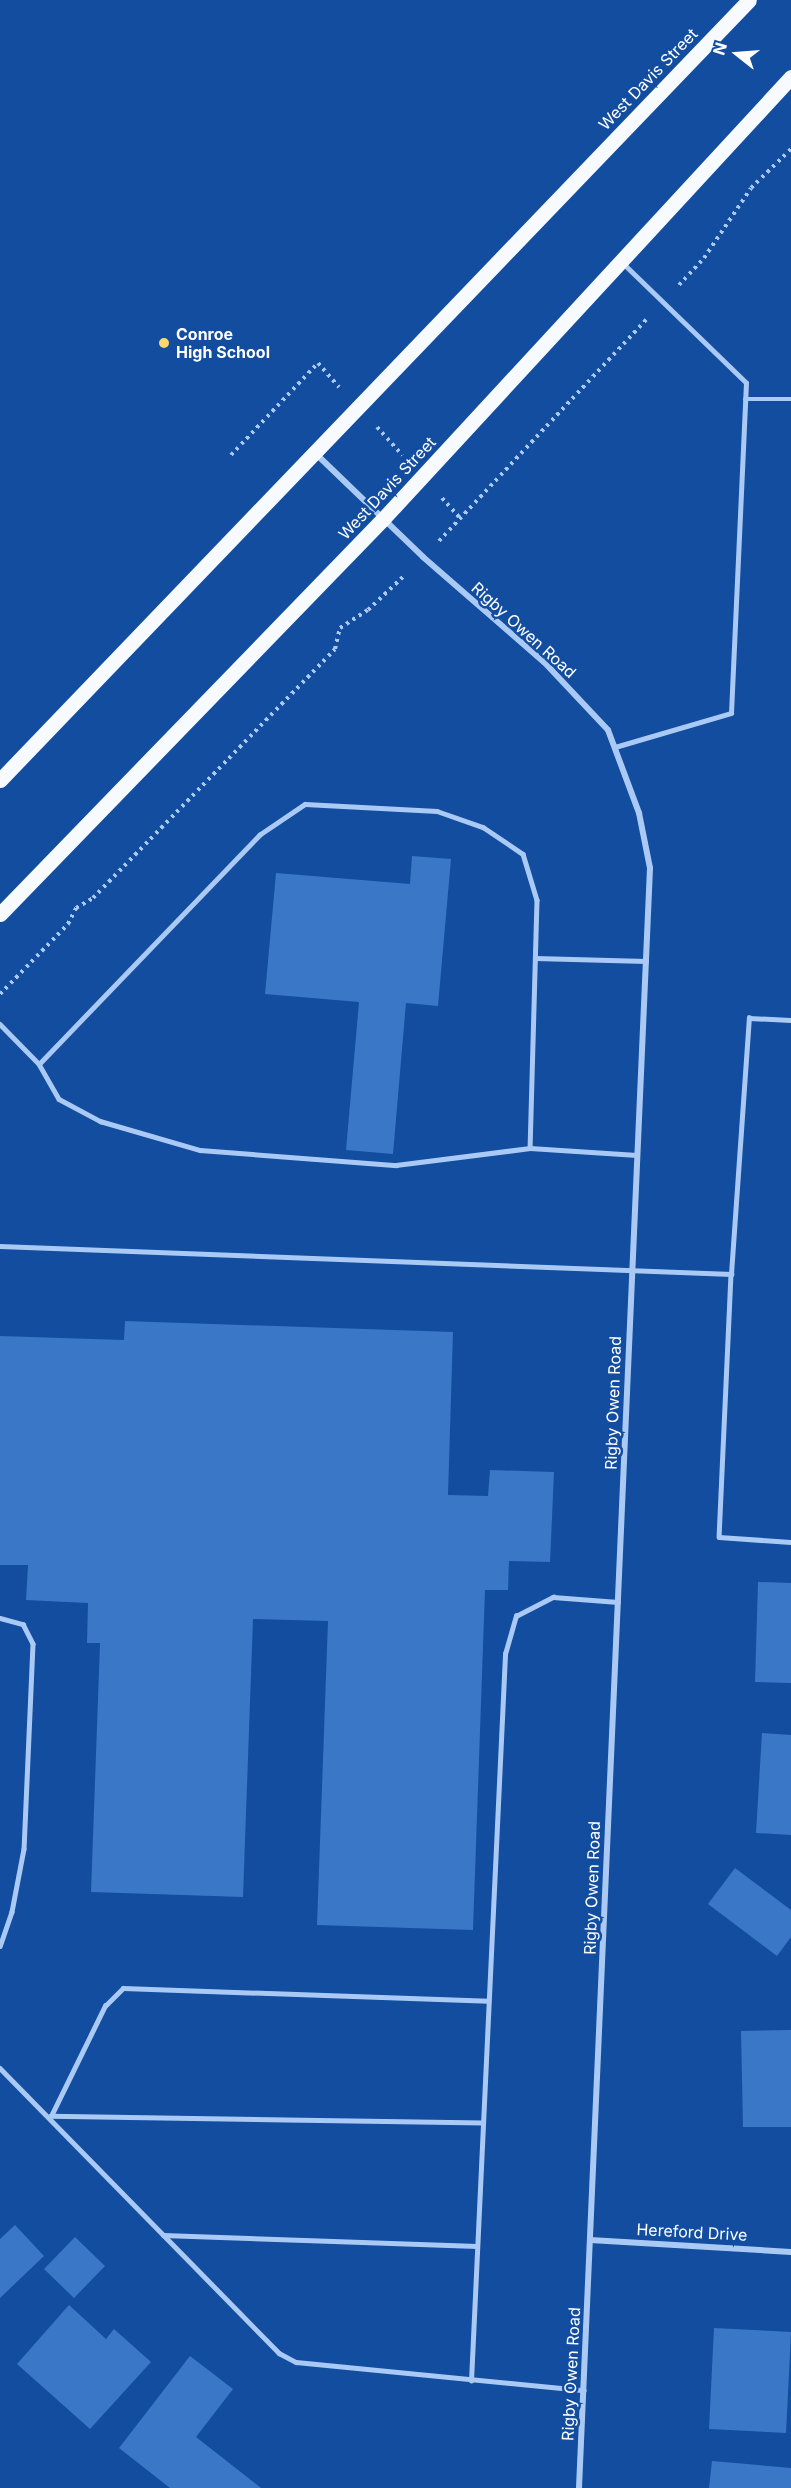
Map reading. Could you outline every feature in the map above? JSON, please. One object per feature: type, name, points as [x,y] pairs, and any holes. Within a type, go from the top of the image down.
[{"type":"main road","name":"West Davis Street","points":[[0,780],[749,0]]},
{"type":"main road","name":"West Davis Street","points":[[0,915],[382,520],[791,77]]},
{"type":"street","name":"Rigby Owen Road","points":[[314,452],[423,558],[544,662],[608,730],[639,813],[650,868],[579,2488]]},
{"type":"street","name":"Hereford Drive","points":[[591,2240],[791,2252]]},
{"type":"lane","points":[[615,747],[731,713],[746,383],[664,301],[620,261]]},
{"type":"lane","points":[[745,399],[791,399]]},
{"type":"lane","points":[[39,1064],[259,835],[305,804],[437,811],[483,827],[523,854],[537,900],[530,1148]]},
{"type":"lane","points":[[535,958],[646,961]]},
{"type":"lane","points":[[791,1020],[749,1018],[731,1274],[719,1537],[791,1542]]},
{"type":"lane","points":[[0,1024],[39,1064],[59,1099],[100,1121],[200,1150],[396,1166],[530,1148],[637,1155]]},
{"type":"lane","points":[[0,1246],[731,1274]]},
{"type":"lane","points":[[471,2381],[505,1654],[516,1616],[553,1597],[618,1602]]},
{"type":"lane","points":[[0,1617],[22,1624],[33,1644],[24,1849],[12,1912],[0,1946]]},
{"type":"lane","points":[[51,2116],[105,2006],[123,1988],[488,2001]]},
{"type":"lane","points":[[0,2068],[51,2116],[279,2353],[296,2362],[471,2381],[584,2390]]},
{"type":"lane","points":[[51,2116],[483,2124]]},
{"type":"lane","points":[[163,2235],[477,2246]]},
{"type":"path","points":[[0,994],[69,924],[76,908],[93,898],[335,649],[340,628],[368,610],[423,558],[664,301],[704,258],[751,189],[791,149]]},
{"type":"building","points":[[412,856],[451,859],[438,1006],[406,1003],[393,1154],[346,1150],[359,1002],[265,994],[276,873],[410,884]]},
{"type":"building","points":[[125,1321],[453,1332],[448,1495],[488,1496],[490,1470],[554,1472],[550,1562],[509,1561],[508,1590],[485,1590],[473,1930],[317,1925],[328,1621],[253,1619],[243,1897],[91,1892],[100,1643],[87,1643],[88,1603],[26,1600],[28,1565],[0,1565],[0,1336],[124,1340]]},
{"type":"building","points":[[758,1582],[791,1583],[791,1683],[755,1682]]},
{"type":"building","points":[[762,1733],[791,1735],[791,1835],[756,1833]]},
{"type":"building","points":[[735,1868],[791,1910],[791,1937],[777,1956],[708,1904]]},
{"type":"building","points":[[791,2030],[791,2127],[743,2127],[741,2031]]},
{"type":"building","points":[[15,2225],[44,2256],[0,2298],[0,2239]]},
{"type":"building","points":[[75,2237],[105,2266],[74,2298],[44,2269]]},
{"type":"building","points":[[69,2305],[106,2339],[114,2329],[151,2362],[90,2429],[17,2364]]},
{"type":"building","points":[[714,2328],[791,2332],[786,2433],[709,2429]]},
{"type":"building","points":[[190,2356],[233,2389],[196,2437],[261,2488],[170,2488],[119,2448]]},
{"type":"building","points":[[712,2461],[791,2468],[791,2488],[709,2488]]},
{"type":"place","name":"Conroe High School","points":[[164,343]]}]
